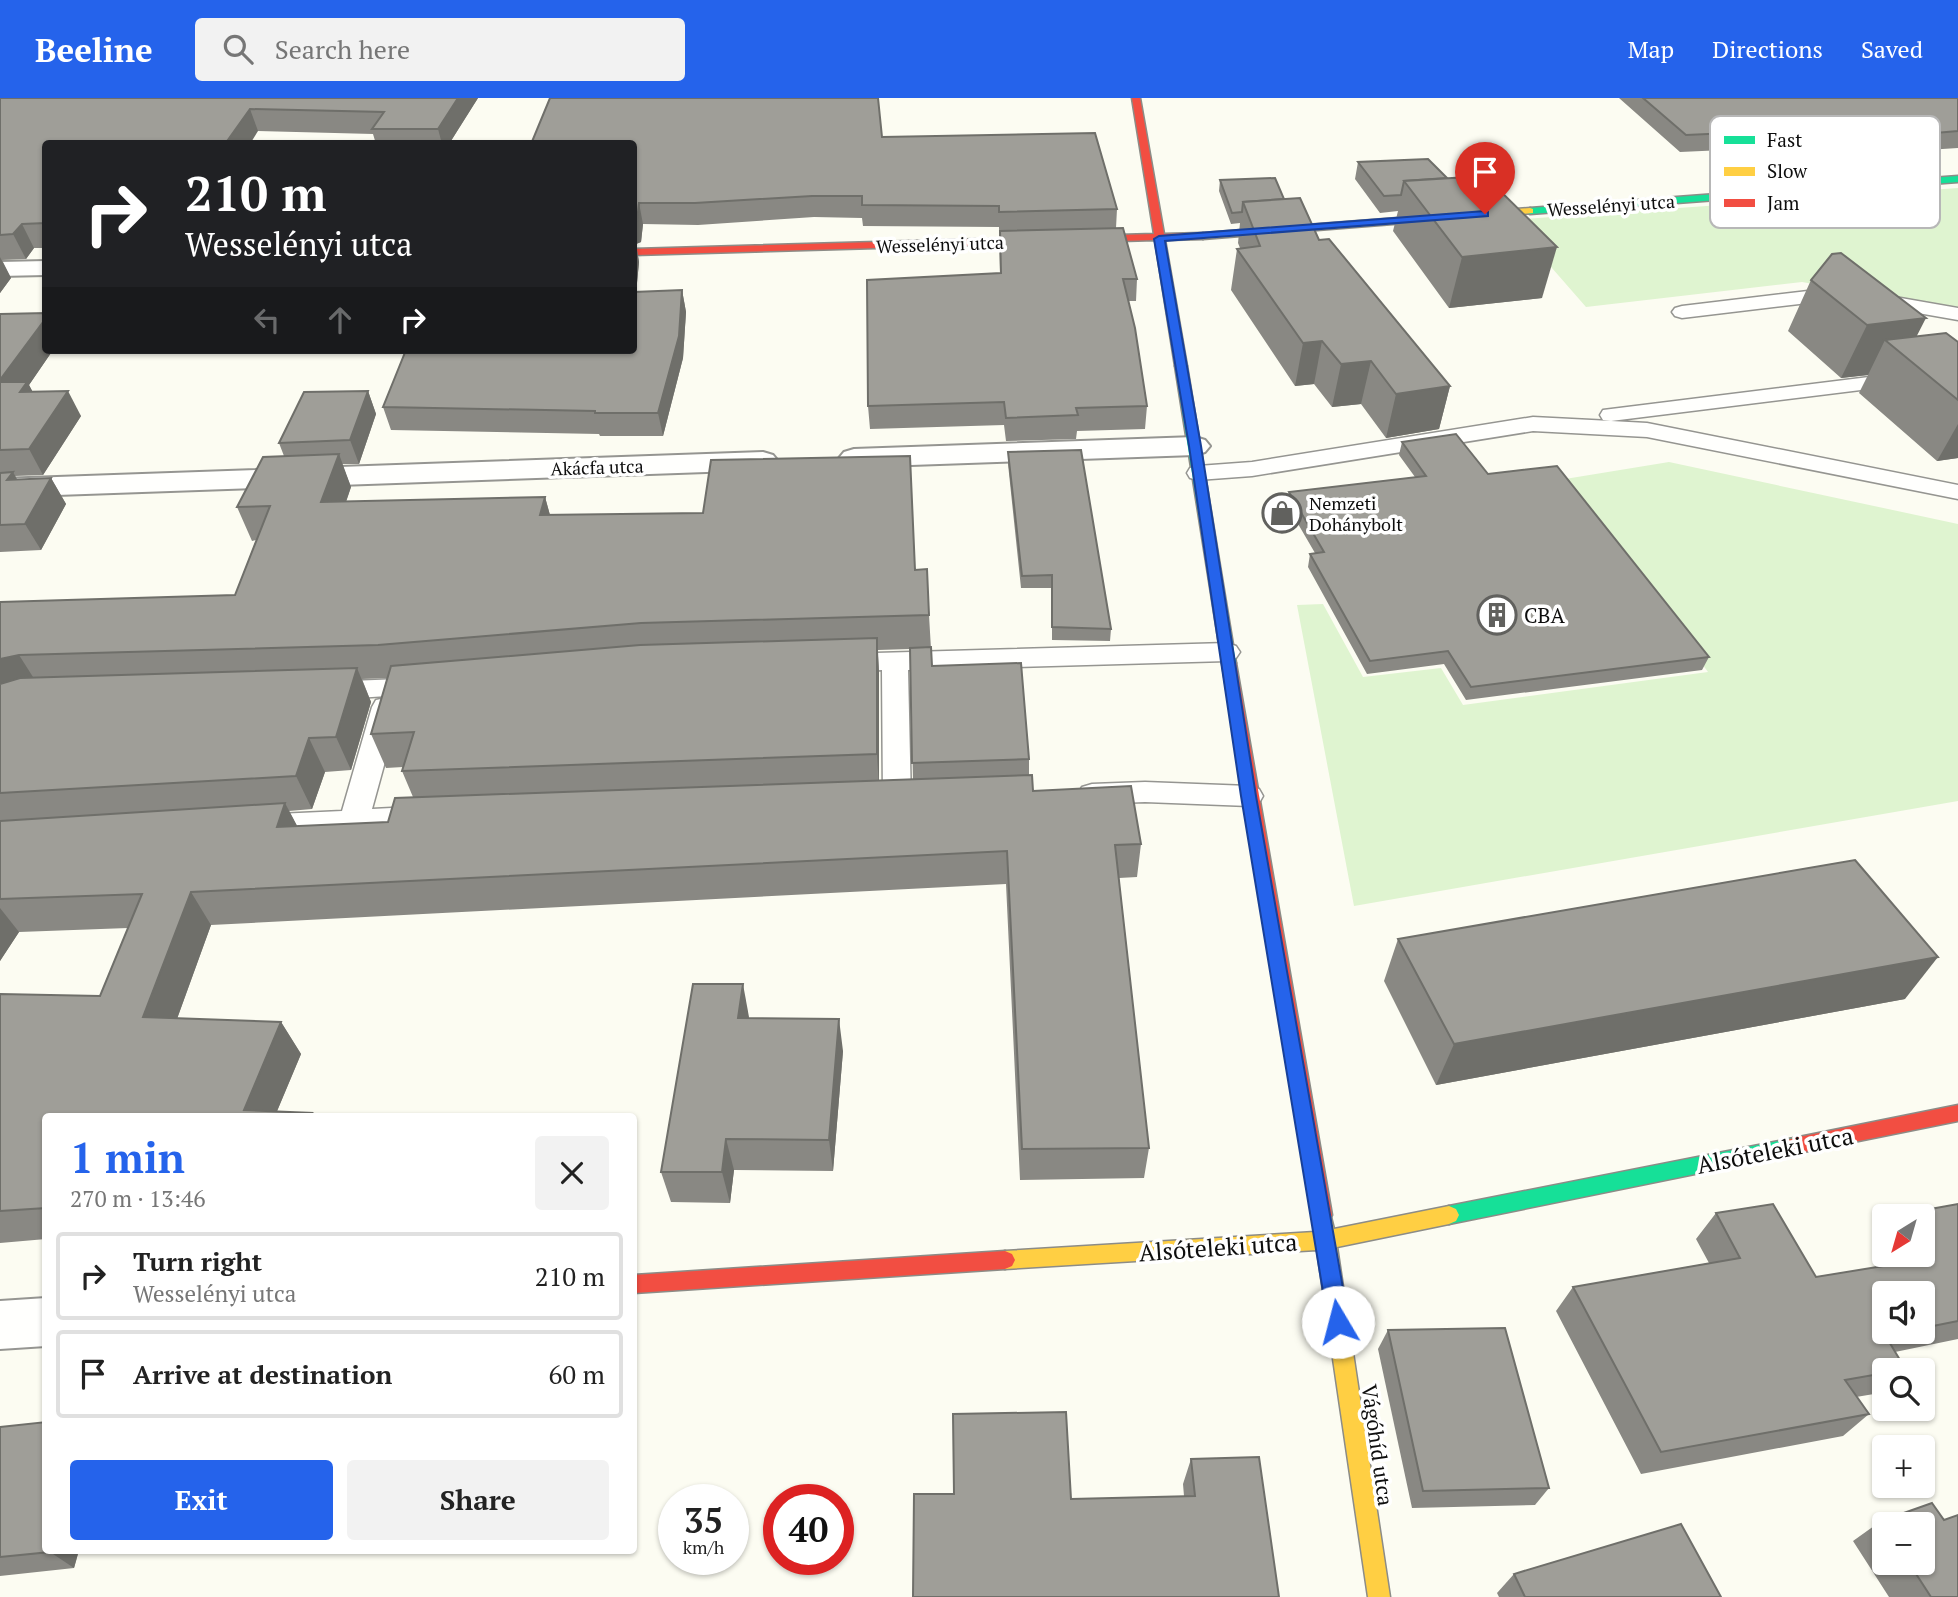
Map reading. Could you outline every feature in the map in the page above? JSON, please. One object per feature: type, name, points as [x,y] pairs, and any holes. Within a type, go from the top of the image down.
[{"type":"street","name":"Vágóhíd utca","points":[[1136,98],[1249,796],[1326,1240],[1379,1597]]},
{"type":"street","name":"Wesselényi utca","points":[[1940,180],[1958,179]]},
{"type":"street","name":"Wesselényi utca","points":[[637,252],[1159,239],[1710,198]]},
{"type":"street","points":[[0,269],[42,268]]},
{"type":"street","name":"Akácfa utca","points":[[0,488],[806,460],[1196,459]]},
{"type":"street","name":"Alsóteleki utca","points":[[637,1284],[1326,1240],[1958,1113]]},
{"type":"street","points":[[0,1325],[42,1322]]},
{"type":"lane","points":[[1682,312],[1825,295],[1855,296],[1958,314]]},
{"type":"lane","points":[[1196,459],[1252,469],[1533,424],[1958,372]]},
{"type":"lane","points":[[1533,424],[1647,430],[1958,492]]},
{"type":"lane","points":[[813,664],[1227,652]]},
{"type":"lane","points":[[895,662],[897,801]]},
{"type":"lane","points":[[307,692],[390,690],[445,685]]},
{"type":"lane","points":[[354,820],[390,690]]},
{"type":"lane","points":[[1062,795],[1145,792],[1249,796]]},
{"type":"lane","points":[[232,828],[452,817]]},
{"type":"green space","points":[[1958,188],[1958,309],[1802,282],[1586,307],[1510,220],[1710,206],[1710,228],[1940,228],[1940,189]]},
{"type":"green space","points":[[1669,462],[1958,524],[1958,801],[1354,906],[1297,605],[1323,604],[1363,677],[1441,668],[1463,705],[1708,672],[1565,479]]},
{"type":"building","points":[[0,98],[458,98],[438,129],[372,129],[384,112],[250,109],[228,140],[42,140],[42,223],[22,224],[13,234],[0,235]]},
{"type":"building","points":[[550,98],[878,98],[882,137],[1095,133],[1117,209],[999,212],[999,206],[862,205],[862,196],[812,196],[695,203],[639,203],[637,221],[637,140],[533,140]]},
{"type":"building","points":[[1643,98],[1958,98],[1958,131],[1940,133],[1940,116],[1710,116],[1710,134],[1686,135]]},
{"type":"building","points":[[1428,159],[1447,178],[1404,181],[1401,195],[1384,196],[1358,162]]},
{"type":"building","points":[[1485,176],[1557,247],[1462,257],[1404,181]]},
{"type":"building","points":[[1275,178],[1284,199],[1243,202],[1242,212],[1232,213],[1220,180]]},
{"type":"building","points":[[1300,198],[1319,240],[1329,239],[1450,386],[1396,394],[1371,361],[1341,364],[1322,341],[1303,343],[1237,249],[1260,246],[1243,202]]},
{"type":"building","points":[[1123,228],[1137,279],[1123,279],[1135,328],[1147,406],[1076,408],[1078,415],[1006,418],[1004,402],[868,406],[867,280],[1001,273],[1000,231]]},
{"type":"building","points":[[1841,253],[1926,318],[1867,325],[1811,280],[1832,254]]},
{"type":"building","points":[[682,290],[679,336],[658,413],[383,407],[404,354],[637,354],[637,292]]},
{"type":"building","points":[[42,313],[42,323],[0,380],[0,314]]},
{"type":"building","points":[[1946,333],[1958,342],[1958,400],[1885,340]]},
{"type":"building","points":[[0,382],[27,382],[20,392],[68,391],[29,449],[0,450]]},
{"type":"building","points":[[368,391],[350,440],[279,443],[304,392]]},
{"type":"building","name":"CBA","points":[[1456,434],[1488,474],[1557,466],[1709,657],[1471,687],[1448,651],[1370,661],[1310,554],[1324,552],[1289,492],[1426,476],[1402,442]]},
{"type":"building","points":[[1081,450],[1111,629],[1052,627],[1052,575],[1022,576],[1008,452]]},
{"type":"building","points":[[339,454],[321,502],[545,497],[540,515],[703,513],[711,460],[910,456],[915,570],[927,569],[929,615],[641,623],[378,645],[19,655],[0,659],[0,602],[235,595],[270,506],[237,507],[263,457]]},
{"type":"building","points":[[13,472],[7,480],[51,478],[25,524],[0,525],[0,473]]},
{"type":"building","points":[[877,638],[877,754],[402,771],[414,732],[371,734],[391,666],[640,645]]},
{"type":"building","points":[[931,647],[932,666],[1021,663],[1029,759],[912,763],[910,648]]},
{"type":"building","points":[[357,668],[336,737],[309,738],[296,776],[0,793],[0,684],[20,678]]},
{"type":"building","points":[[1032,775],[1033,791],[1131,786],[1141,844],[1115,845],[1149,1148],[1022,1149],[1007,851],[191,892],[143,1017],[281,1022],[244,1110],[312,1113],[42,1113],[42,1208],[0,1211],[0,994],[100,996],[142,894],[0,899],[0,821],[285,803],[277,827],[388,822],[395,798]]},
{"type":"building","points":[[1855,860],[1938,957],[1454,1044],[1398,939]]},
{"type":"building","points":[[693,984],[743,984],[738,1018],[839,1019],[829,1140],[726,1139],[722,1172],[661,1172]]},
{"type":"building","points":[[1773,1204],[1816,1277],[1877,1267],[1936,1267],[1936,1208],[1958,1204],[1958,1321],[1935,1326],[1935,1281],[1872,1281],[1872,1344],[1890,1344],[1899,1358],[1872,1358],[1872,1375],[1845,1380],[1869,1414],[1661,1452],[1573,1287],[1740,1258],[1716,1213]]},
{"type":"building","points":[[1505,1328],[1549,1488],[1423,1491],[1388,1330]]},
{"type":"building","points":[[1066,1412],[1071,1499],[1195,1496],[1191,1459],[1259,1457],[1279,1597],[913,1597],[914,1494],[954,1494],[953,1414]]},
{"type":"building","points":[[42,1422],[42,1553],[0,1557],[0,1427]]},
{"type":"building","points":[[1932,1503],[1944,1520],[1958,1515],[1958,1597],[1931,1597],[1917,1575],[1935,1575],[1935,1512],[1906,1512]]},
{"type":"building","points":[[1681,1524],[1721,1597],[1525,1597],[1514,1574]]},
{"type":"traffic: fast","points":[[1940,180],[1958,179]]},
{"type":"traffic: fast","points":[[1530,211],[1710,198]]},
{"type":"traffic: fast","points":[[1181,366],[1229,663]]},
{"type":"traffic: fast","points":[[1449,1215],[1794,1146]]},
{"type":"traffic: slow","points":[[1203,236],[1530,211]]},
{"type":"traffic: slow","points":[[1322,1215],[1379,1597]]},
{"type":"traffic: slow","points":[[1005,1260],[1326,1240],[1449,1215]]},
{"type":"traffic: jam","points":[[1136,98],[1181,366]]},
{"type":"traffic: jam","points":[[637,252],[1203,236]]},
{"type":"traffic: jam","points":[[1229,663],[1322,1215]]},
{"type":"traffic: jam","points":[[1794,1146],[1958,1113]]},
{"type":"traffic: jam","points":[[637,1284],[1005,1260]]},
{"type":"place","name":"Nemzeti Dohánybolt","points":[[1282,513]]},
{"type":"place","name":"CBA","points":[[1497,615]]},
{"type":"route","points":[[1338,1322],[1159,239],[1485,214]]}]
